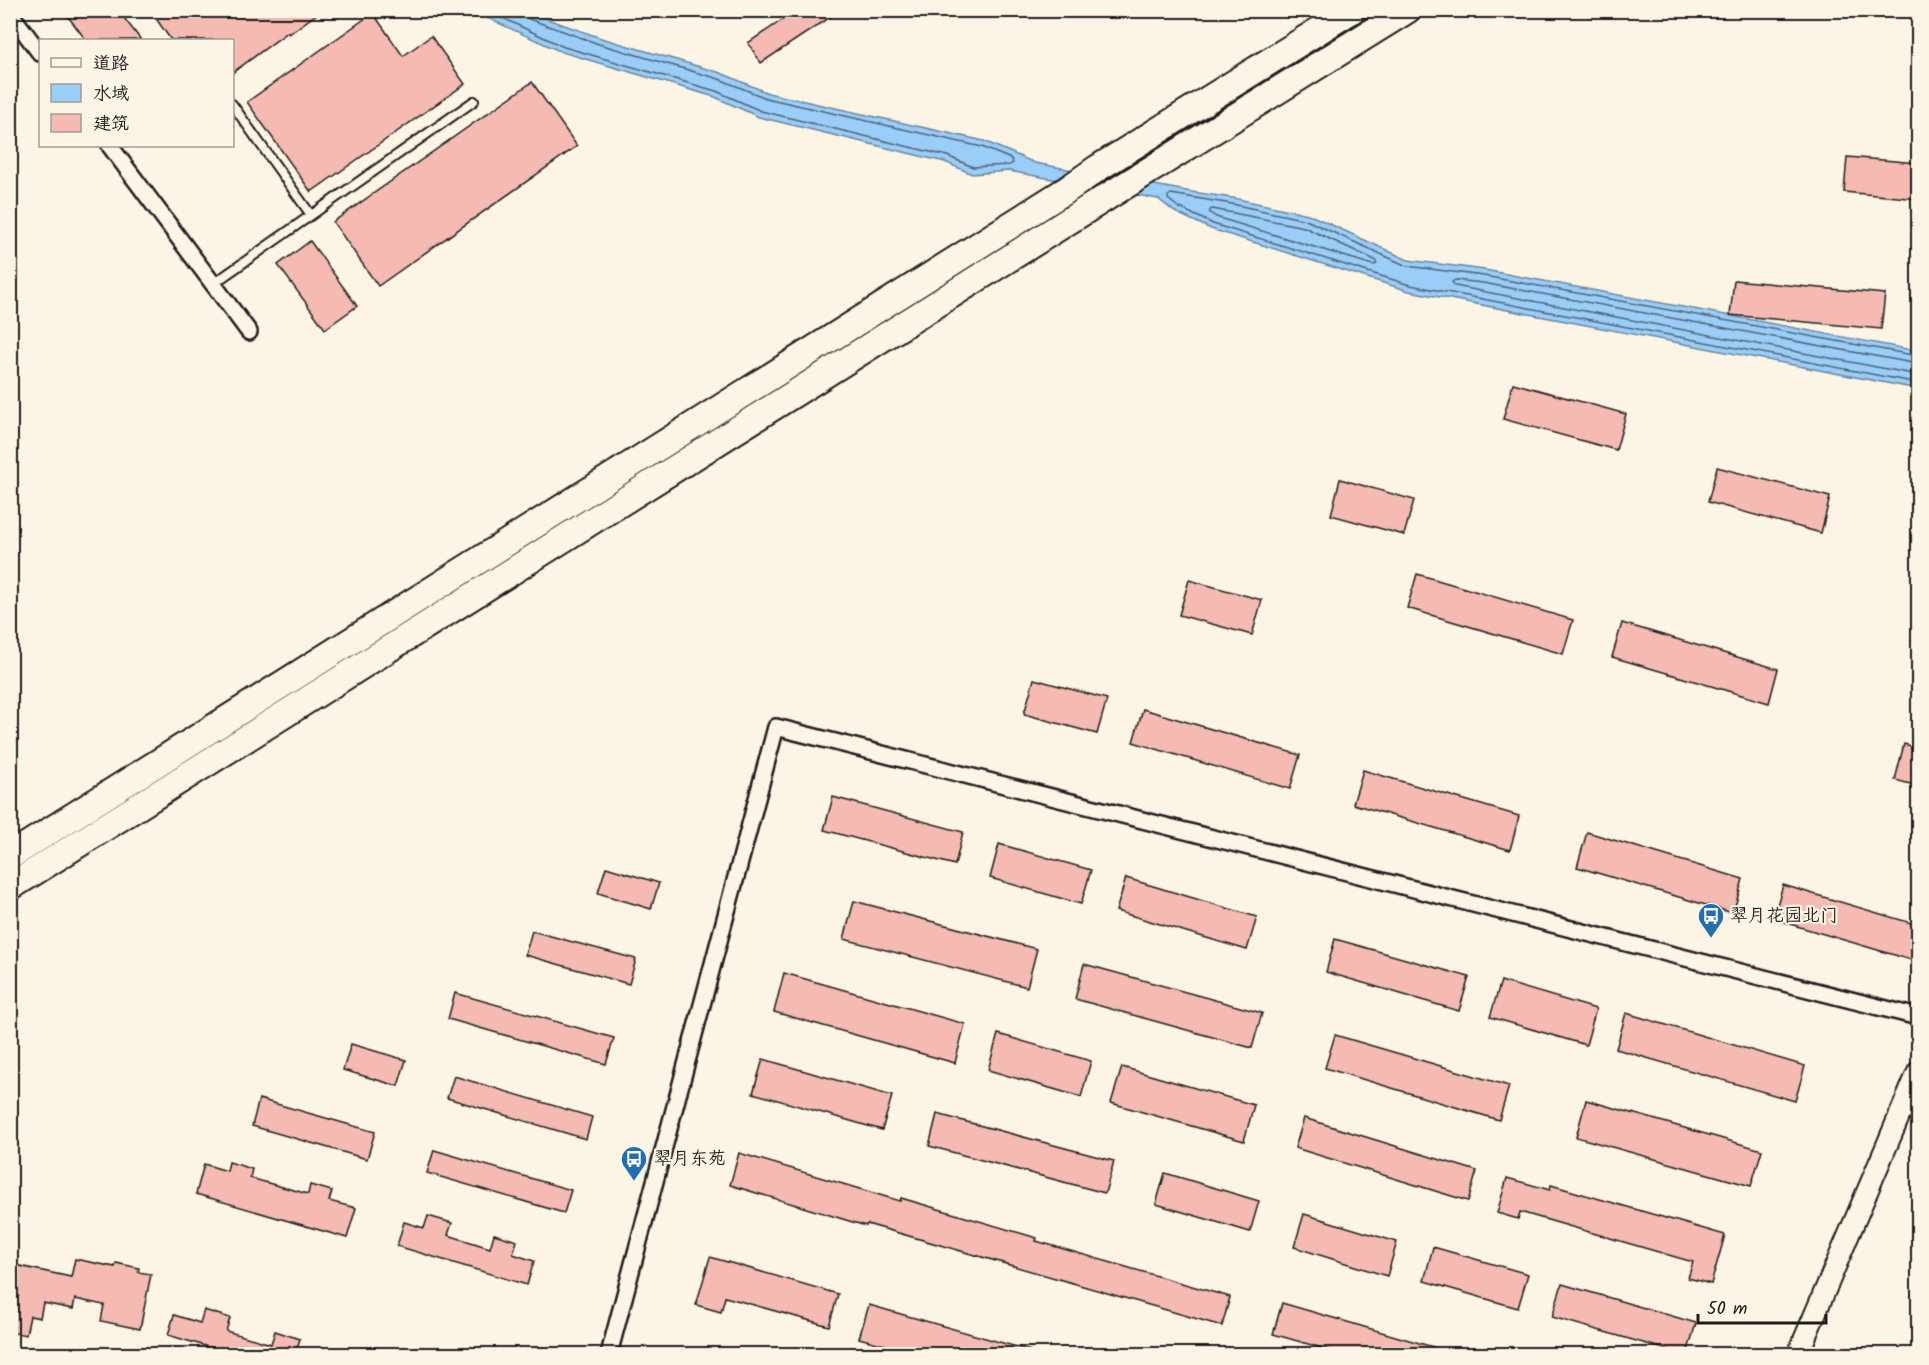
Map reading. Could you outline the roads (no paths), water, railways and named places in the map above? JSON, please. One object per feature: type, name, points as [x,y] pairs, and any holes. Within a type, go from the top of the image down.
[{"type":"highway","points":[[10,856],[1352,10]]},
{"type":"highway","points":[[10,887],[1407,10]]},
{"type":"street","points":[[10,13],[39,52]]},
{"type":"street","points":[[111,147],[249,332]]},
{"type":"street","points":[[609,1354],[776,727],[1918,1017]]},
{"type":"street","points":[[1798,1354],[1918,1071]]},
{"type":"lane","points":[[213,284],[474,101]]},
{"type":"lane","points":[[234,107],[311,215]]},
{"type":"water","points":[[472,11],[525,11],[601,38],[721,73],[768,93],[984,141],[1035,163],[1233,198],[1308,214],[1408,260],[1485,270],[1918,351],[1918,389],[1409,291],[1211,229],[1175,212],[1158,199],[1009,171],[972,174],[945,162],[759,117],[715,97],[562,52]]},
{"type":"place","name":"翠月花园北门","points":[[1711,939]]},
{"type":"place","name":"翠月东苑","points":[[634,1182]]}]
